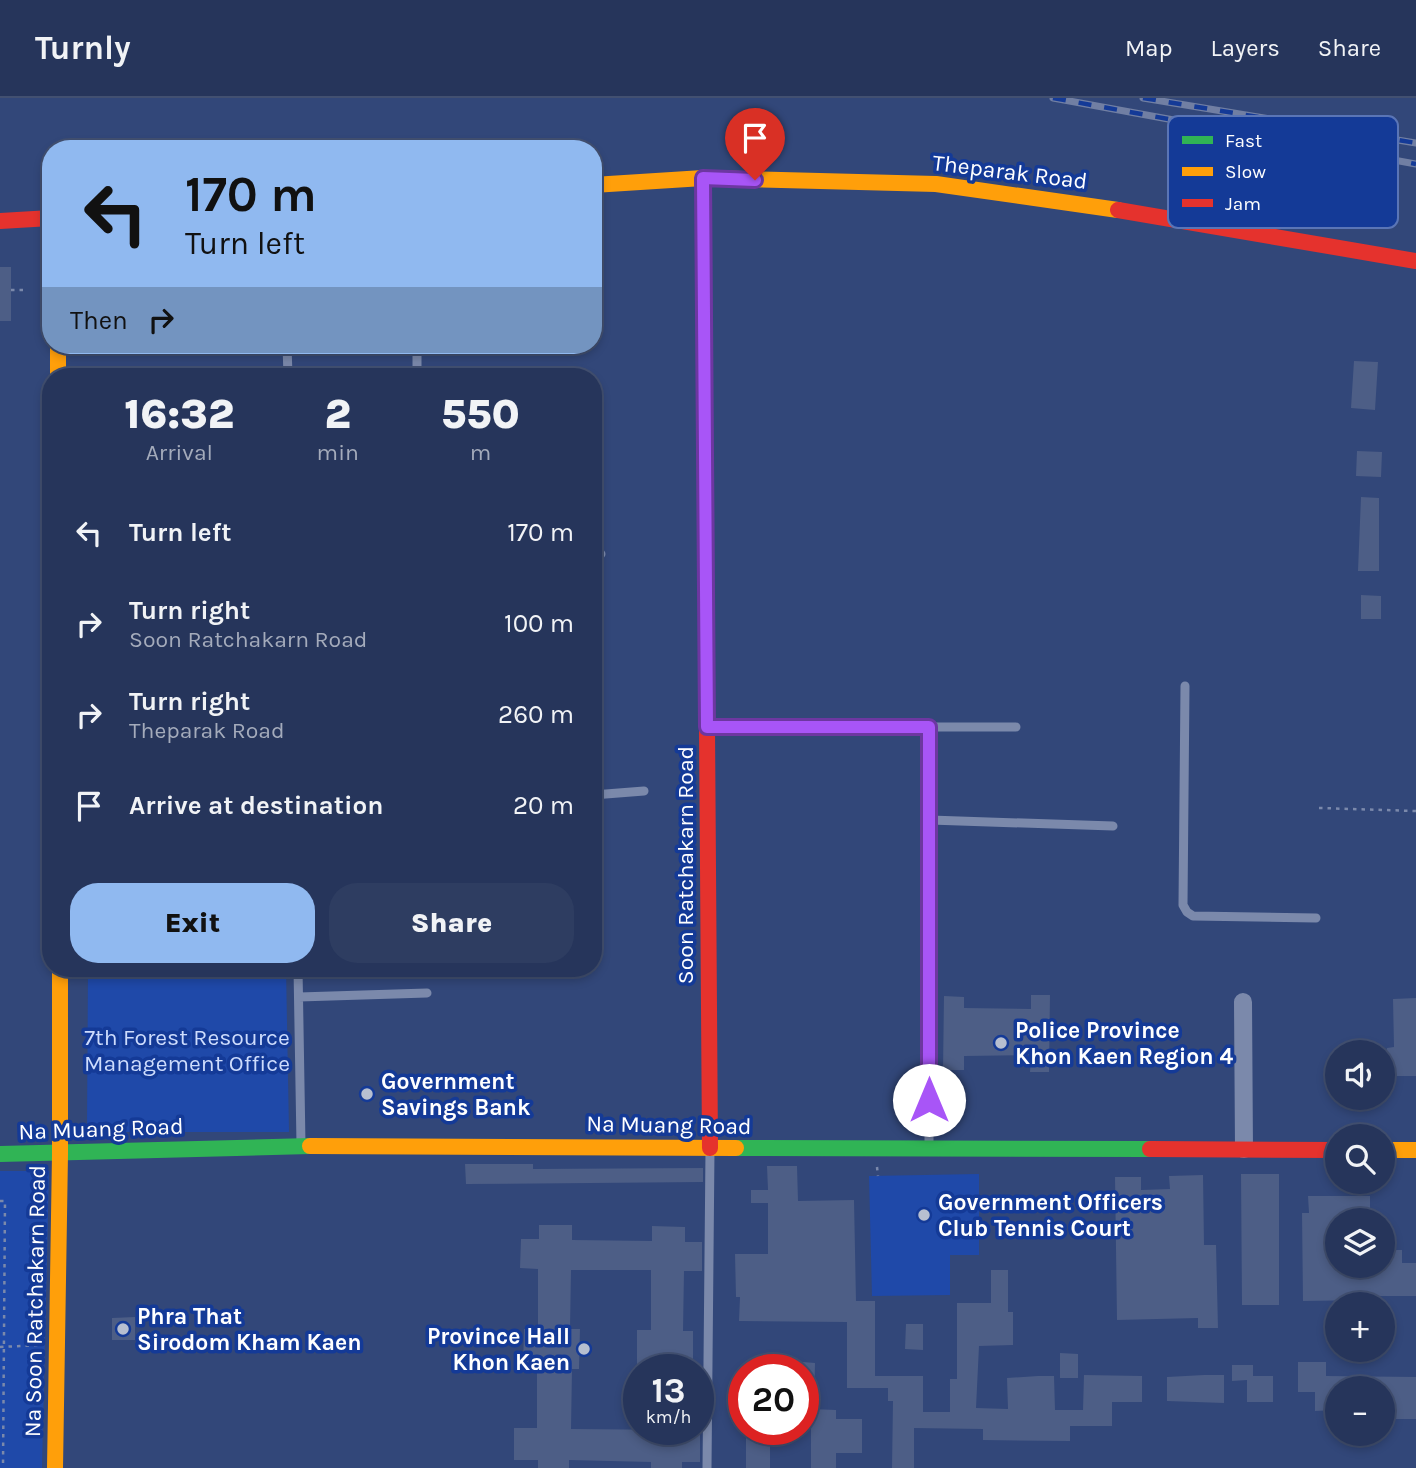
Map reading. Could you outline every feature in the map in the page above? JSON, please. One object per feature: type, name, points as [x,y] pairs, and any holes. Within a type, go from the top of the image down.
[{"type":"street","name":"Theparak Road","points":[[602,184],[703,178],[936,184],[1168,219]]},
{"type":"street","name":"Soon Ratchakarn Road","points":[[703,178],[710,1148]]},
{"type":"street","points":[[0,221],[42,219]]},
{"type":"street","name":"Theparak Road","points":[[1222,228],[1416,261]]},
{"type":"street","name":"Na Soon Ratchakarn Road","points":[[55,1468],[60,977]]},
{"type":"street","points":[[1242,1002],[1244,1149]]},
{"type":"street","name":"Na Muang Road","points":[[0,1154],[301,1146],[1325,1150]]},
{"type":"street","points":[[1395,1150],[1416,1150]]},
{"type":"lane","points":[[1185,686],[1184,905],[1187,912],[1194,916],[1316,918]]},
{"type":"lane","points":[[707,727],[1016,727]]},
{"type":"lane","points":[[929,727],[929,1150]]},
{"type":"lane","points":[[602,794],[644,791]]},
{"type":"lane","points":[[930,820],[1113,826]]},
{"type":"lane","points":[[298,977],[301,1146]]},
{"type":"lane","points":[[299,997],[427,993]]},
{"type":"lane","name":"Soon Ratchakarn Road","points":[[707,1468],[710,1148]]},
{"type":"path","points":[[11,290],[26,290]]},
{"type":"path","points":[[1319,808],[1416,811]]},
{"type":"path","points":[[0,1201],[5,1201],[3,1468]]},
{"type":"path","points":[[2,1346],[57,1345]]},
{"type":"green space","name":"7th Forest Resource Management Office","points":[[88,977],[286,977],[289,1132],[87,1132]]},
{"type":"green space","points":[[0,1171],[49,1171],[42,1468],[0,1468]]},
{"type":"green space","name":"Government Officers Club Tennis Court","points":[[979,1174],[979,1255],[950,1255],[950,1295],[872,1296],[869,1176]]},
{"type":"building","points":[[0,267],[11,267],[11,321],[0,321]]},
{"type":"building","points":[[1354,361],[1378,362],[1375,410],[1351,408]]},
{"type":"building","points":[[1357,451],[1382,452],[1381,477],[1356,476]]},
{"type":"building","points":[[1361,497],[1379,498],[1379,571],[1358,571]]},
{"type":"building","points":[[1361,595],[1381,596],[1381,619],[1361,619]]},
{"type":"building","points":[[1031,995],[1050,995],[1049,1072],[1030,1072],[1031,1055],[964,1056],[964,1070],[943,1070],[944,996],[964,997],[964,1008],[1031,1009]]},
{"type":"building","points":[[1416,998],[1416,1076],[1395,1076],[1393,999]]},
{"type":"building","points":[[465,1164],[533,1164],[533,1169],[703,1168],[703,1182],[466,1184]]},
{"type":"building","points":[[767,1166],[797,1166],[798,1201],[854,1200],[856,1301],[875,1301],[875,1376],[923,1376],[923,1412],[950,1412],[950,1379],[957,1379],[957,1303],[991,1303],[991,1270],[1008,1270],[1008,1312],[1013,1312],[1013,1345],[979,1346],[976,1408],[1008,1409],[1007,1378],[1038,1376],[1054,1376],[1055,1410],[1083,1410],[1084,1375],[1142,1376],[1142,1402],[1112,1402],[1112,1426],[1070,1426],[1070,1441],[983,1440],[983,1429],[914,1428],[914,1468],[892,1468],[893,1401],[888,1401],[888,1388],[847,1388],[847,1322],[739,1321],[740,1297],[736,1297],[735,1254],[768,1254],[768,1203],[751,1203],[751,1190],[768,1190]]},
{"type":"building","points":[[1241,1174],[1279,1174],[1279,1305],[1242,1305]]},
{"type":"building","points":[[1203,1175],[1204,1245],[1216,1245],[1218,1328],[1198,1328],[1198,1318],[1117,1320],[1115,1177],[1141,1177],[1141,1190],[1170,1189],[1169,1176]]},
{"type":"building","points":[[1308,1196],[1370,1196],[1370,1208],[1325,1208],[1325,1278],[1395,1278],[1395,1250],[1402,1250],[1402,1263],[1416,1263],[1416,1296],[1395,1296],[1395,1292],[1325,1292],[1325,1301],[1303,1301],[1302,1213],[1309,1213]]},
{"type":"building","points":[[539,1225],[572,1225],[572,1240],[652,1241],[652,1226],[685,1227],[685,1242],[702,1242],[702,1271],[684,1271],[683,1331],[693,1331],[693,1354],[637,1354],[637,1330],[651,1330],[651,1270],[571,1270],[570,1329],[580,1329],[579,1369],[572,1369],[571,1429],[623,1429],[623,1445],[700,1445],[700,1462],[682,1462],[682,1468],[651,1468],[651,1462],[569,1460],[569,1468],[538,1468],[538,1460],[514,1460],[514,1428],[537,1428],[537,1367],[523,1367],[524,1329],[538,1329],[538,1269],[520,1268],[521,1239],[539,1239]]},
{"type":"building","name":"Phra That Sirodom Kham Kaen","points":[[135,1317],[135,1340],[112,1340],[112,1318]]},
{"type":"building","points":[[906,1324],[923,1324],[923,1350],[905,1349]]},
{"type":"building","points":[[1060,1353],[1078,1354],[1078,1378],[1060,1378]]},
{"type":"building","points":[[1298,1362],[1326,1362],[1325,1411],[1315,1411],[1315,1392],[1298,1392]]},
{"type":"building","points":[[1232,1365],[1253,1365],[1253,1376],[1273,1376],[1273,1402],[1247,1402],[1247,1380],[1232,1381]]},
{"type":"building","points":[[1224,1375],[1224,1403],[1167,1401],[1167,1377]]},
{"type":"building","points":[[1395,1377],[1416,1377],[1416,1419],[1395,1419]]},
{"type":"building","points":[[819,1409],[836,1410],[836,1419],[862,1419],[862,1453],[836,1453],[836,1468],[811,1468],[811,1445],[819,1445]]},
{"type":"building","points":[[746,1445],[770,1445],[770,1468],[746,1468]]},
{"type":"railway","points":[[1053,98],[1168,119]]},
{"type":"railway","points":[[1143,98],[1252,116]]},
{"type":"railway","points":[[1398,140],[1416,143]]},
{"type":"railway","points":[[1398,161],[1416,164]]},
{"type":"traffic: fast","points":[[703,178],[707,728]]},
{"type":"traffic: fast","points":[[0,1154],[310,1146]]},
{"type":"traffic: fast","points":[[736,1148],[1150,1149]]},
{"type":"traffic: slow","points":[[602,184],[703,178],[936,184],[1118,210]]},
{"type":"traffic: slow","points":[[58,354],[58,368]]},
{"type":"traffic: slow","points":[[55,1468],[60,977]]},
{"type":"traffic: slow","points":[[310,1146],[736,1148]]},
{"type":"traffic: slow","points":[[1395,1150],[1416,1150]]},
{"type":"traffic: jam","points":[[1118,210],[1168,219]]},
{"type":"traffic: jam","points":[[0,221],[42,219]]},
{"type":"traffic: jam","points":[[1223,228],[1416,261]]},
{"type":"traffic: jam","points":[[707,728],[710,1148]]},
{"type":"traffic: jam","points":[[1150,1149],[1325,1150]]},
{"type":"place","name":"Police Province Khon Kaen Region 4","points":[[1001,1043]]},
{"type":"place","name":"Government Savings Bank","points":[[367,1094]]},
{"type":"place","name":"Government Officers Club Tennis Court","points":[[924,1215]]},
{"type":"place","name":"Phra That Sirodom Kham Kaen","points":[[123,1329]]},
{"type":"place","name":"Province Hall Khon Kaen","points":[[584,1349]]},
{"type":"route","points":[[755,180],[703,178],[707,727],[929,727],[929,1100]]}]
